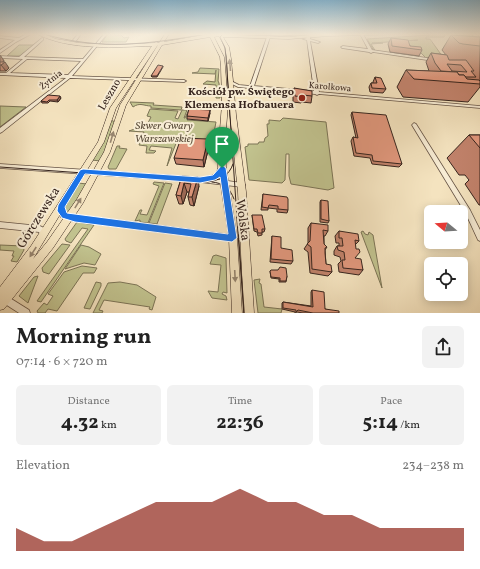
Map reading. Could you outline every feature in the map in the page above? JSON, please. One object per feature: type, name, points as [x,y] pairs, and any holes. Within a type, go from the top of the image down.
[{"type":"main road","name":"Leszno","points":[[83,172],[102,140],[113,108],[135,80],[155,49]]},
{"type":"main road","name":"Wolska","points":[[217,49],[223,62],[225,104],[222,168],[232,238],[237,313]]},
{"type":"main road","name":"Wolska","points":[[226,49],[242,185],[249,313]]},
{"type":"main road","name":"Leszno","points":[[96,173],[112,142],[119,112],[135,80]]},
{"type":"main road","name":"Górczewska","points":[[2,299],[83,172]]},
{"type":"main road","name":"Górczewska","points":[[2,299],[50,245],[96,173]]},
{"type":"street","points":[[20,58],[31,49]]},
{"type":"street","name":"Żytnia","points":[[0,131],[68,77],[95,49]]},
{"type":"street","points":[[252,87],[265,49]]},
{"type":"street","points":[[310,49],[317,94]]},
{"type":"street","points":[[352,49],[439,61]]},
{"type":"street","points":[[0,57],[84,60]]},
{"type":"street","points":[[7,74],[26,58]]},
{"type":"street","points":[[0,74],[184,82]]},
{"type":"street","name":"Karolkowa","points":[[231,82],[238,86],[480,108]]},
{"type":"street","points":[[231,90],[238,86]]},
{"type":"street","points":[[199,106],[213,107]]},
{"type":"street","points":[[413,125],[468,212],[480,238]]},
{"type":"street","points":[[0,166],[200,180],[242,185]]},
{"type":"street","points":[[200,180],[215,177],[220,174],[222,168]]},
{"type":"street","points":[[61,207],[63,215],[69,217],[232,238]]},
{"type":"street","points":[[0,225],[40,229],[42,230],[43,236]]},
{"type":"street","points":[[2,299],[26,313]]},
{"type":"green space","points":[[15,49],[29,49],[20,56],[7,56]]},
{"type":"green space","points":[[413,49],[437,49],[445,60],[426,58],[420,52]]},
{"type":"green space","points":[[200,68],[219,69],[218,81],[220,98],[216,98],[216,85],[203,84],[207,81],[215,82],[216,70],[215,74],[192,73],[198,72]]},
{"type":"green space","points":[[130,102],[154,103],[153,105],[182,107],[181,110],[151,108],[151,106],[140,104],[133,107]]},
{"type":"green space","name":"Skwer Gwary Warszawskiej","points":[[191,105],[192,106],[187,120],[216,122],[212,143],[177,141],[167,166],[172,148],[151,146],[149,150],[156,151],[154,153],[146,153],[147,146],[139,145],[144,132],[129,131],[140,127],[144,129],[144,131],[151,117],[147,116],[150,109],[178,111],[175,118],[178,119],[182,110],[187,110],[185,118]]},
{"type":"green space","points":[[0,106],[26,107],[0,127]]},
{"type":"green space","points":[[283,118],[326,122],[334,188],[328,190],[291,184],[289,176],[289,154],[286,154],[285,180],[282,183],[249,180],[245,147],[248,146],[248,144],[258,144],[259,142],[264,142],[265,138],[268,136],[267,124],[269,124],[269,120],[280,121]]},
{"type":"green space","points":[[111,120],[115,122],[108,144],[100,161],[92,160],[105,138]]},
{"type":"green space","points":[[117,146],[120,146],[119,148],[127,149],[116,169],[109,169],[108,167]]},
{"type":"green space","points":[[154,182],[164,183],[148,223],[140,222],[140,220],[135,221],[140,210],[142,210],[140,214],[147,215],[159,186],[153,184]]},
{"type":"green space","points":[[78,183],[87,184],[66,214],[64,209]]},
{"type":"green space","points":[[165,183],[172,184],[157,224],[149,223]]},
{"type":"green space","points":[[77,222],[94,225],[41,302],[37,301],[88,229],[82,228],[71,243],[66,241],[65,239]]},
{"type":"green space","points":[[363,231],[365,234],[368,235],[369,232],[373,235],[382,288],[361,232]]},
{"type":"green space","points":[[62,244],[70,245],[49,274],[43,272],[42,268]]},
{"type":"green space","points":[[0,245],[23,246],[24,250],[17,262],[11,261],[14,256],[12,256],[14,251],[0,250]]},
{"type":"green space","points":[[81,245],[89,247],[101,254],[95,265],[84,263],[65,269]]},
{"type":"green space","points":[[216,255],[226,258],[227,293],[223,292],[222,294],[226,296],[227,300],[212,298],[208,291],[218,292],[221,265],[210,264],[213,256]]},
{"type":"green space","points":[[82,266],[97,268],[94,273],[83,273],[57,311],[48,309],[45,313],[38,313],[37,311],[44,303],[47,305],[53,296],[48,294],[64,272]]},
{"type":"green space","points":[[38,276],[28,303],[19,296],[34,277]]},
{"type":"green space","points":[[260,279],[259,283],[261,284],[264,307],[282,309],[281,313],[258,313],[254,280]]},
{"type":"green space","points":[[96,282],[101,283],[101,286],[90,309],[84,308]]},
{"type":"green space","points":[[120,282],[137,285],[156,297],[152,310],[149,309],[150,307],[104,300],[99,310],[103,311],[102,313],[93,313],[108,283]]},
{"type":"building","points":[[431,53],[447,55],[449,60],[466,60],[474,71],[471,71],[476,77],[466,77],[464,75],[459,75],[457,72],[441,71],[435,63]],"holes":[[[447,64],[461,65],[467,72],[452,71]]]},
{"type":"building","points":[[158,65],[163,66],[157,76],[151,76]]},
{"type":"building","points":[[406,70],[457,72],[459,75],[464,75],[467,79],[479,80],[480,84],[414,79]]},
{"type":"building","points":[[375,77],[381,78],[386,89],[372,88],[371,83],[377,83]]},
{"type":"building","points":[[294,88],[312,91],[312,96],[295,96]]},
{"type":"building","points":[[48,95],[60,96],[57,100],[49,100],[47,102],[41,101]]},
{"type":"building","points":[[189,109],[210,110],[208,118],[187,116]]},
{"type":"building","points":[[352,112],[386,115],[402,164],[373,161],[372,155],[356,153],[353,137],[358,138]]},
{"type":"building","points":[[469,135],[480,135],[480,148]]},
{"type":"building","points":[[181,138],[208,139],[203,160],[174,158]]},
{"type":"building","points":[[182,176],[198,177],[192,197],[188,197],[191,184],[184,183],[181,196],[176,195]]},
{"type":"building","points":[[263,194],[287,197],[288,210],[278,209],[278,206],[269,205],[268,208],[262,207]]},
{"type":"building","points":[[321,200],[328,201],[329,221],[321,219]]},
{"type":"building","points":[[252,215],[262,215],[265,229],[262,229],[262,233],[258,233],[257,229],[254,229]]},
{"type":"building","points":[[311,223],[328,225],[328,231],[323,230],[324,244],[327,247],[325,248],[326,264],[331,265],[332,272],[312,269],[311,247],[307,244],[310,241]]},
{"type":"building","points":[[339,231],[358,234],[359,241],[355,240],[356,249],[359,249],[360,252],[355,258],[361,259],[363,270],[343,268],[342,260],[345,260],[344,252],[338,250],[337,246],[343,246],[342,238],[339,238]]},
{"type":"building","points":[[272,236],[281,237],[281,248],[292,250],[293,261],[271,259]]},
{"type":"building","points":[[280,267],[286,268],[286,281],[280,281],[280,278],[271,277],[270,271],[278,270]]},
{"type":"building","points":[[312,290],[324,292],[325,309],[339,311],[339,313],[313,313],[298,310],[296,312],[296,310],[283,308],[283,302],[313,307]]},
{"type":"tram line","points":[[225,49],[237,218]]},
{"type":"tram line","points":[[0,167],[208,182],[224,177],[229,172],[233,164]]},
{"type":"tram line","points":[[212,182],[226,187],[234,199]]},
{"type":"tram line","points":[[237,217],[244,313]]},
{"type":"place","name":"Kościół pw. Świętego Klemensa Hofbauera","points":[[302,98]]},
{"type":"route","points":[[222,168],[232,238],[75,218],[64,216],[61,211],[61,207],[83,172],[200,180],[215,177],[220,174],[222,168]]}]
